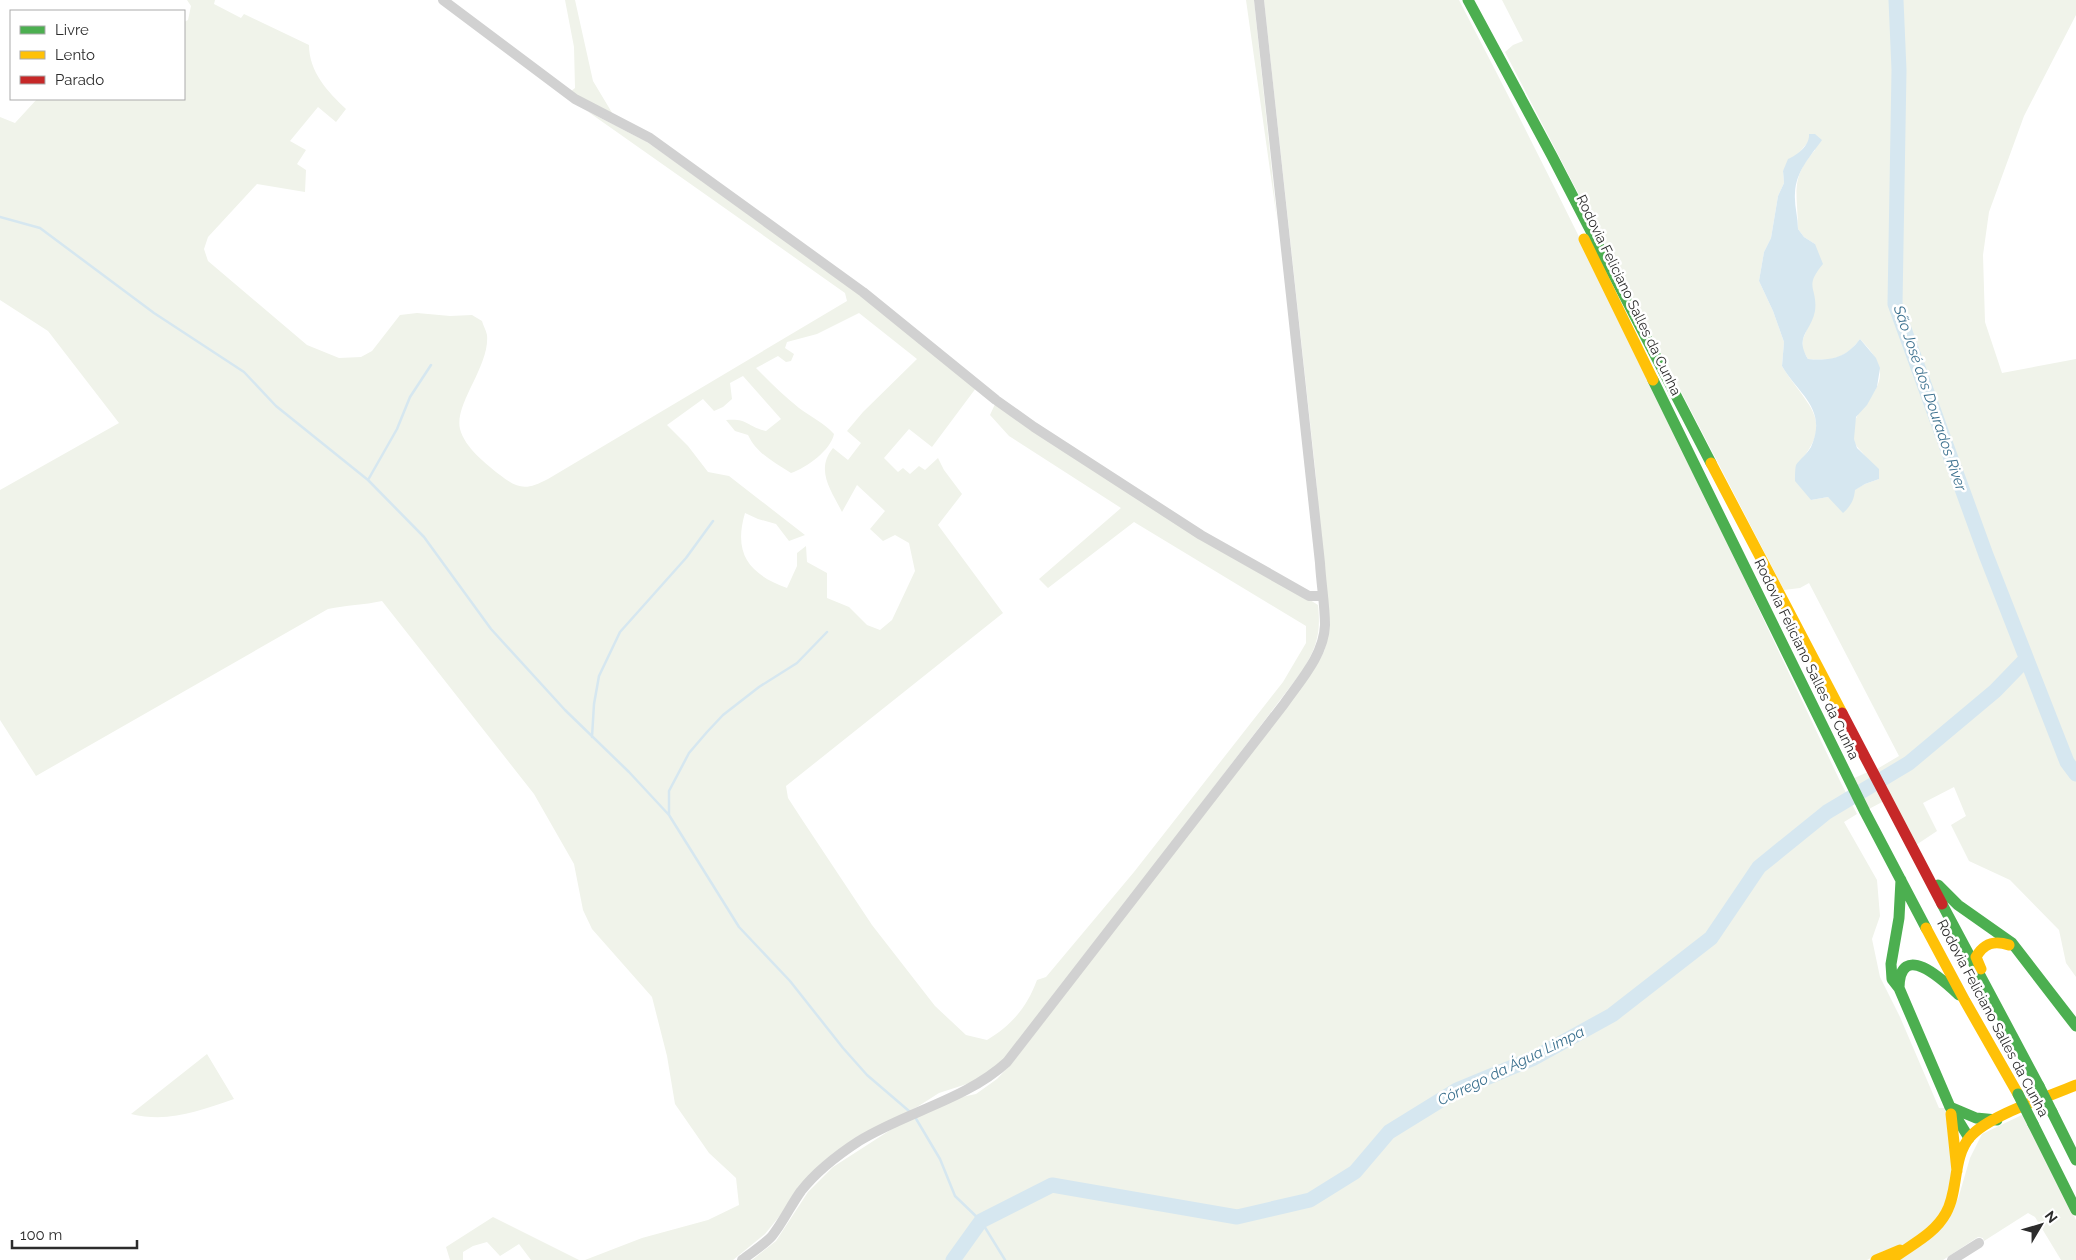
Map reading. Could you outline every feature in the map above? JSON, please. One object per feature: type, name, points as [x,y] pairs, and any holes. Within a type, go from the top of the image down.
[{"type":"main road","name":"Rodovia Feliciano Salles da Cunha","points":[[1468,0],[1669,379],[1871,770],[2039,1086],[2076,1160]]},
{"type":"main road","name":"Rodovia Feliciano Salles da Cunha","points":[[1527,112],[1544,157],[1865,812],[1965,1001],[2018,1094],[2076,1210]]},
{"type":"main road","points":[[1913,849],[1947,896],[2012,943],[2076,1026]]},
{"type":"main road","points":[[1901,878],[1899,918],[1890,964],[1892,980],[1899,988],[1950,1107],[1969,1138]]},
{"type":"main road","points":[[1992,997],[1976,957],[1981,948],[1992,941],[2002,942],[2022,955]]},
{"type":"main road","points":[[1899,988],[1899,978],[1902,972],[1918,965],[1933,972],[1965,1001]]},
{"type":"main road","points":[[1891,1260],[1906,1248],[1928,1235],[1941,1223],[1953,1197],[1957,1171],[1969,1138],[1997,1120],[2076,1085]]},
{"type":"main road","points":[[1950,1107],[1976,1118],[1997,1120]]},
{"type":"main road","points":[[1950,1107],[1957,1171]]},
{"type":"main road","points":[[1876,1260],[1906,1248]]},
{"type":"street","points":[[443,0],[575,99],[650,138],[863,292],[996,400],[1034,428],[1201,535],[1309,596],[1322,596]]},
{"type":"street","points":[[742,1260],[771,1237],[802,1190],[859,1141],[912,1114],[979,1085],[1007,1062],[1305,675],[1319,650],[1325,626],[1259,0]]},
{"type":"street","points":[[1952,1260],[1979,1243]]},
{"type":"shaded area","points":[[187,0],[215,0],[214,4],[241,18],[244,14],[309,45],[312,64],[316,73],[326,88],[346,109],[336,122],[318,107],[290,141],[306,150],[297,164],[306,170],[305,192],[257,184],[208,237],[204,249],[208,261],[307,345],[339,358],[361,357],[372,351],[400,315],[417,313],[450,316],[472,315],[482,321],[487,335],[486,347],[478,372],[462,408],[460,429],[471,449],[494,471],[513,484],[529,487],[548,479],[847,301],[845,293],[587,111],[647,142],[861,294],[976,388],[932,447],[909,429],[884,458],[898,472],[903,468],[910,474],[919,466],[925,470],[938,458],[944,470],[962,494],[938,525],[1003,613],[786,786],[788,798],[872,925],[935,1006],[966,1035],[987,1040],[1004,1028],[1018,1014],[1037,980],[1046,977],[1134,872],[1283,682],[1306,643],[1306,626],[1134,522],[1048,588],[1039,579],[1121,508],[1009,436],[990,415],[995,404],[1318,605],[1319,624],[1317,639],[1312,654],[1303,670],[1005,1061],[976,1081],[939,1093],[917,1107],[856,1137],[825,1160],[765,1234],[733,1260],[585,1260],[642,1238],[708,1220],[739,1205],[736,1178],[709,1153],[675,1104],[667,1056],[652,997],[592,929],[583,910],[574,864],[534,794],[382,601],[328,609],[36,776],[0,720],[0,490],[119,423],[48,331],[0,300],[0,117],[15,123],[36,100],[185,100],[185,22],[188,20],[191,6]],"holes":[[[859,313],[917,359],[863,412],[847,431],[861,443],[848,460],[833,448],[825,464],[825,472],[830,488],[842,512],[857,485],[885,511],[870,529],[883,541],[895,535],[909,543],[915,571],[892,620],[880,630],[867,625],[849,607],[827,598],[827,573],[807,562],[806,546],[797,553],[797,566],[787,588],[763,576],[754,569],[747,561],[741,540],[745,513],[776,524],[789,541],[805,535],[729,476],[708,472],[688,446],[667,425],[703,399],[714,411],[723,407],[732,399],[730,383],[743,376],[781,419],[766,431],[743,421],[726,420],[735,431],[748,435],[766,457],[791,473],[804,467],[823,452],[834,434],[822,423],[793,403],[756,368],[778,356],[786,362],[791,361],[794,354],[785,348],[787,342],[817,334]]]},
{"type":"shaded area","points":[[565,0],[575,0],[593,81],[614,116],[570,92],[575,88],[574,47]]},
{"type":"shaded area","points":[[1246,0],[1254,0],[1277,220]]},
{"type":"shaded area","points":[[1264,0],[1459,0],[1509,97],[1606,291],[1857,814],[1844,822],[1877,880],[1880,916],[1872,939],[1880,977],[1900,1017],[1939,1108],[1947,1108],[1954,1179],[1938,1220],[1905,1244],[1883,1251],[1867,1260],[752,1260],[776,1241],[808,1192],[833,1167],[909,1118],[957,1098],[976,1094],[997,1079],[1013,1062],[1309,676],[1324,652],[1328,635],[1316,477]]},
{"type":"shaded area","points":[[1502,0],[2076,0],[2076,15],[2024,116],[1989,212],[1983,255],[1985,322],[2002,373],[2076,359],[2076,977],[2066,963],[2059,930],[2010,880],[1969,861],[1951,825],[1966,816],[1954,787],[1923,803],[1937,831],[1916,845],[1877,769],[1899,756],[1809,583],[1800,588],[1784,590],[1505,52],[1513,45],[1523,41]],"holes":[[[1810,140],[1815,150],[1801,170],[1797,187],[1798,229],[1804,237],[1815,244],[1811,285],[1814,297],[1802,349],[1808,359],[1831,359],[1849,351],[1860,339],[1874,357],[1880,371],[1879,383],[1858,414],[1854,426],[1855,443],[1869,461],[1879,479],[1865,484],[1834,501],[1828,497],[1811,500],[1796,466],[1815,437],[1816,425],[1814,414],[1782,366],[1784,342],[1773,311],[1759,281],[1764,252],[1771,238],[1778,196],[1784,183],[1783,171]]]},
{"type":"shaded area","points":[[1809,134],[1815,134],[1822,140],[1804,165],[1798,178],[1795,193],[1797,220],[1798,229],[1804,237],[1815,244],[1823,264],[1812,283],[1815,311],[1803,339],[1804,351],[1808,359],[1831,359],[1849,350],[1860,339],[1876,358],[1880,368],[1877,387],[1867,405],[1856,417],[1854,439],[1857,448],[1879,469],[1879,479],[1855,490],[1852,503],[1843,513],[1828,497],[1811,500],[1795,481],[1796,465],[1811,447],[1816,422],[1814,412],[1809,403],[1782,366],[1784,342],[1773,311],[1759,281],[1764,252],[1771,238],[1778,196],[1784,183],[1783,171],[1788,159],[1796,155],[1808,142]]},
{"type":"shaded area","points":[[1868,772],[1884,801],[1867,810],[1852,779]]},
{"type":"shaded area","points":[[207,1054],[234,1099],[196,1111],[171,1116],[158,1117],[131,1114]]},
{"type":"shaded area","points":[[2024,1114],[2076,1220],[2076,1260],[2061,1260],[2035,1217],[2028,1213],[1984,1241],[1983,1238],[1978,1237],[1943,1260],[1900,1260],[1958,1199],[1970,1158],[1982,1134]]},
{"type":"shaded area","points":[[493,1217],[579,1260],[531,1260],[519,1244],[500,1256],[487,1242],[473,1246],[463,1252],[463,1260],[450,1260],[446,1247]]},
{"type":"waterway","name":"São José dos Dourados River","points":[[1896,0],[1899,70],[1895,304],[1986,555],[2067,762],[2076,774]]},
{"type":"waterway","points":[[0,217],[40,228],[154,313],[244,372],[276,406],[368,480],[424,537],[491,629],[565,710],[629,772],[669,815],[739,927],[790,981],[867,1075],[909,1111]]},
{"type":"waterway","points":[[368,480],[397,429],[410,397],[431,365]]},
{"type":"waterway","points":[[592,737],[594,704],[599,676],[620,632],[686,558],[713,521]]},
{"type":"waterway","points":[[669,815],[669,791],[689,753],[707,732],[723,715],[759,687],[797,663],[827,632]]},
{"type":"waterway","name":"Córrego da Água Limpa","points":[[953,1260],[981,1221],[1052,1185],[1237,1217],[1310,1200],[1355,1172],[1389,1132],[1457,1090],[1534,1058],[1612,1015],[1711,938],[1759,867],[1827,812],[1909,763],[1995,691],[2026,659]]},
{"type":"waterway","points":[[915,1117],[940,1159],[955,1196],[981,1221],[1005,1260]]},
{"type":"traffic: fast","points":[[1468,0],[1552,156],[1711,463]]},
{"type":"traffic: fast","points":[[1653,380],[1865,812],[1926,928]]},
{"type":"traffic: fast","points":[[1901,880],[1899,918],[1891,964],[1892,979],[1899,988],[1950,1107],[1969,1138]]},
{"type":"traffic: fast","points":[[1938,885],[1958,905],[2012,943],[2076,1026]]},
{"type":"traffic: fast","points":[[1942,904],[2039,1086]]},
{"type":"traffic: fast","points":[[1899,988],[1901,974],[1907,966],[1914,965],[1934,974],[1959,995]]},
{"type":"traffic: fast","points":[[2039,1086],[2052,1112]]},
{"type":"traffic: fast","points":[[2018,1094],[2033,1124]]},
{"type":"traffic: fast","points":[[1950,1107],[1976,1118],[1997,1120]]},
{"type":"traffic: fast","points":[[2052,1112],[2076,1160]]},
{"type":"traffic: fast","points":[[2033,1124],[2076,1210]]},
{"type":"traffic: slow","points":[[1584,239],[1653,380]]},
{"type":"traffic: slow","points":[[1711,463],[1842,713]]},
{"type":"traffic: slow","points":[[1926,928],[2018,1094]]},
{"type":"traffic: slow","points":[[1981,969],[1976,957],[1982,949],[1994,943],[2009,945]]},
{"type":"traffic: slow","points":[[1891,1260],[1928,1234],[1941,1221],[1953,1194],[1960,1154],[1970,1137],[1991,1121],[2005,1114],[2076,1085]]},
{"type":"traffic: slow","points":[[1951,1114],[1957,1171]]},
{"type":"traffic: slow","points":[[1876,1260],[1900,1250]]},
{"type":"traffic: jam","points":[[1842,713],[1942,904]]}]
